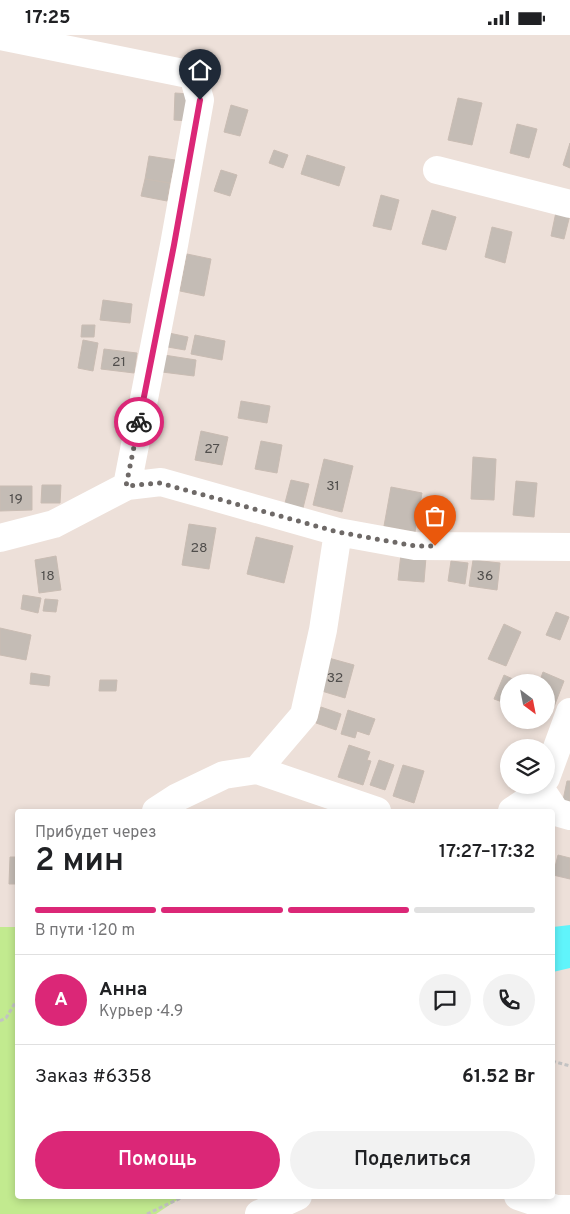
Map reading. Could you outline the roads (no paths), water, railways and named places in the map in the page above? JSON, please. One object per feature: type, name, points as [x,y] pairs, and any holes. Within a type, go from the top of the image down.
[{"type":"street","points":[[0,37],[194,75],[200,100],[174,245],[126,486]]},
{"type":"street","points":[[436,170],[570,204]]},
{"type":"street","points":[[0,538],[54,524],[126,486],[160,483],[338,532],[415,546],[570,547]]},
{"type":"street","points":[[257,770],[304,715],[323,630],[338,532]]},
{"type":"street","points":[[555,754],[570,712]]},
{"type":"street","points":[[159,809],[176,798],[224,775],[257,770],[371,809]]},
{"type":"street","points":[[514,809],[532,794]]},
{"type":"street","points":[[548,794],[555,809]]},
{"type":"street","points":[[555,810],[556,812],[570,816]]},
{"type":"street","points":[[259,1214],[292,1199]]},
{"type":"street","points":[[527,1199],[556,1209],[570,1209]]},
{"type":"water","points":[[570,925],[570,968],[555,972],[555,927]]}]
